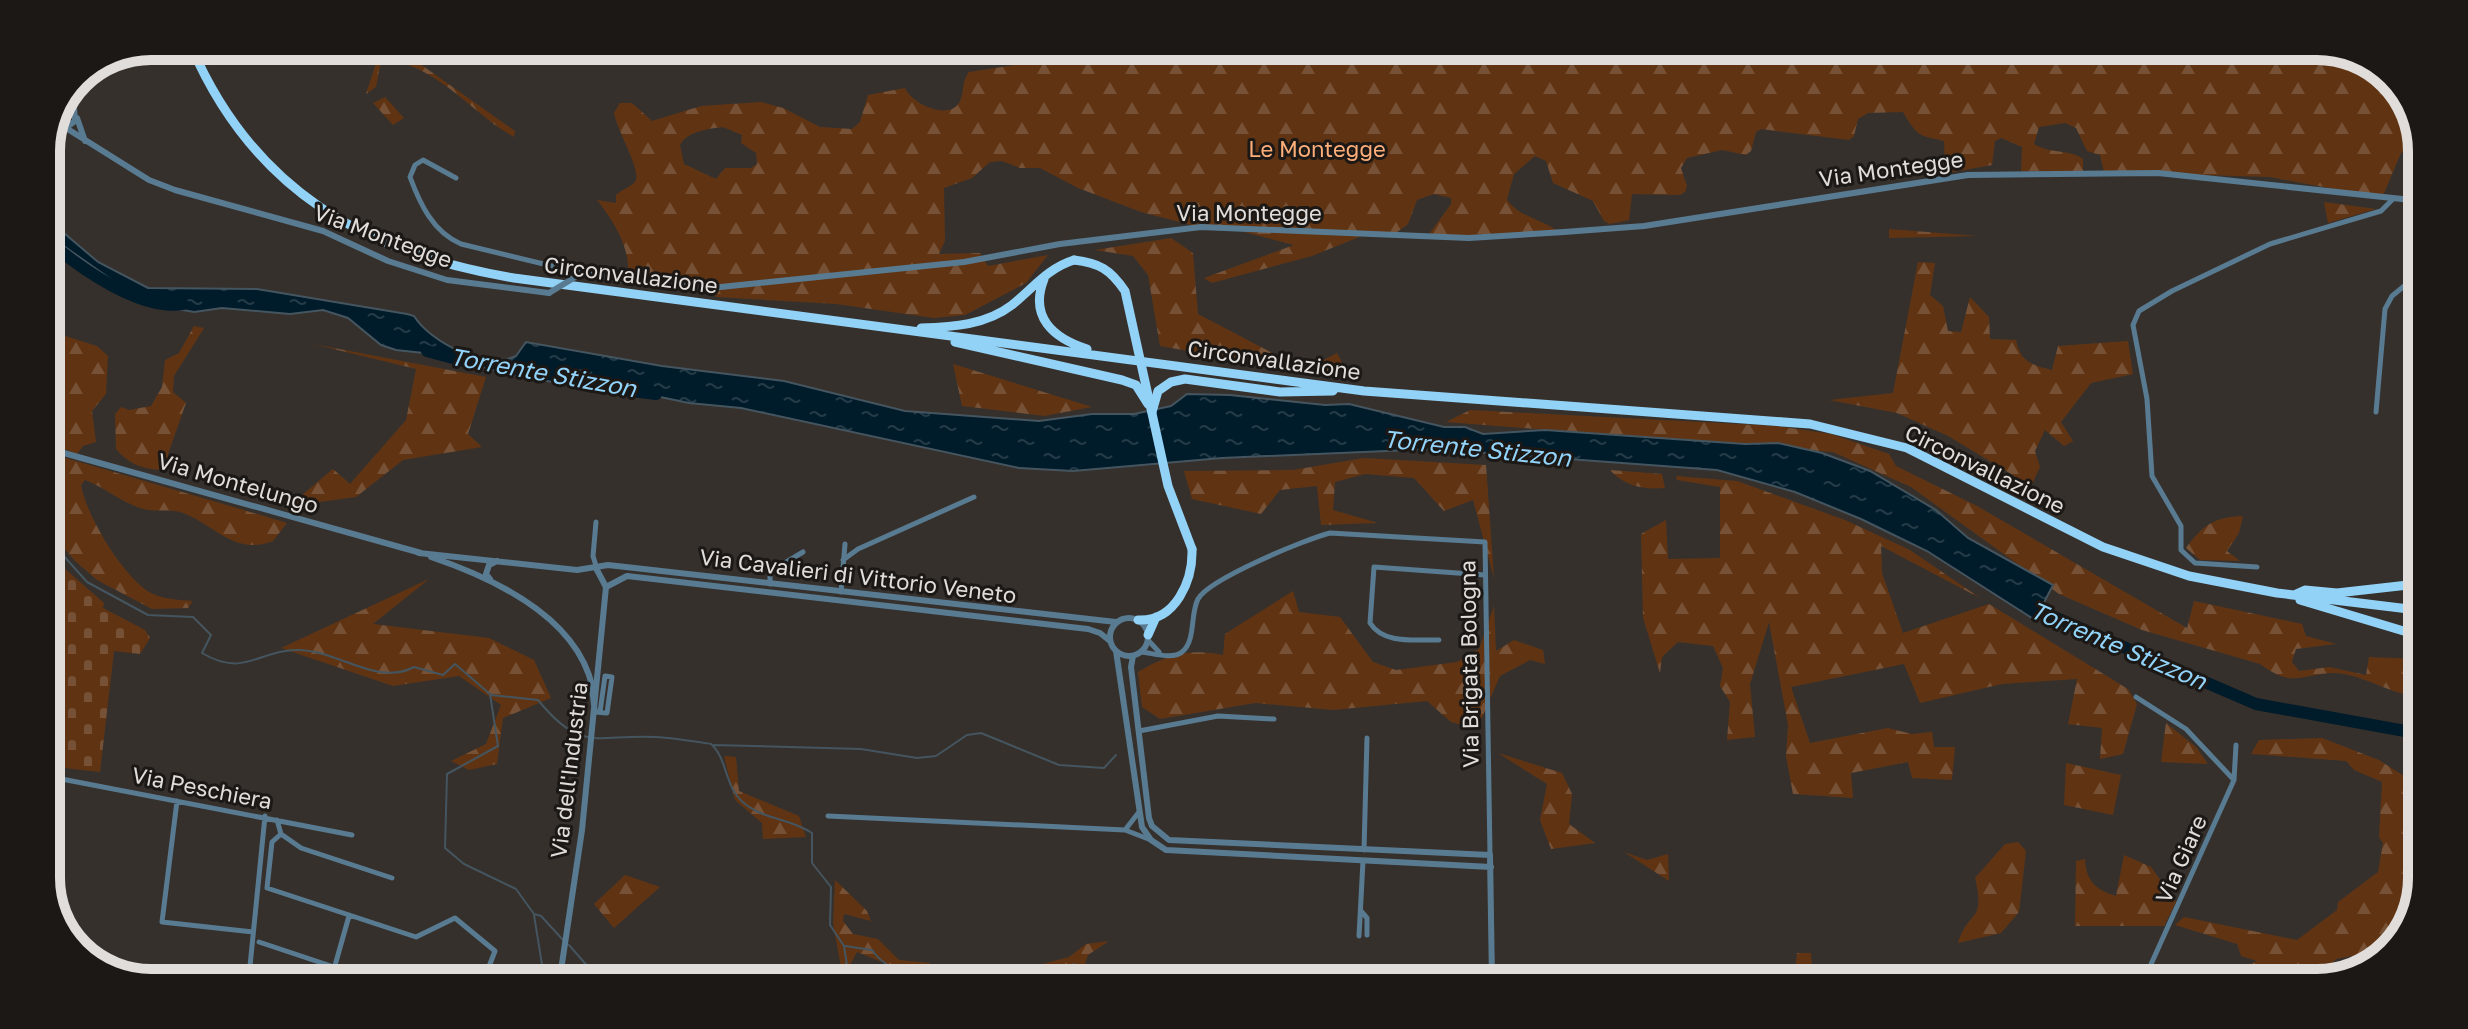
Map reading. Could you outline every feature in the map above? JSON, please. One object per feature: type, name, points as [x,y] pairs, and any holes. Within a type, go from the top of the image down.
[{"type":"highway","name":"Circonvallazione","points":[[198,60],[228,116],[258,155],[292,187],[397,251],[470,271],[1364,391],[1773,420],[1858,433],[1907,448],[1956,470],[2103,547],[2189,576],[2294,595],[2408,609]]},
{"type":"highway","points":[[894,330],[962,326],[986,319],[1010,307],[1057,265],[1074,260],[1094,262],[1112,272],[1125,291],[1168,486],[1192,549],[1189,585],[1178,600],[1158,615],[1138,620]]},
{"type":"highway","points":[[1045,276],[1039,309],[1045,325],[1060,338],[1102,354]]},
{"type":"highway","points":[[916,333],[1136,385],[1152,412]]},
{"type":"highway","points":[[1152,412],[1155,396],[1171,382],[1185,379],[1280,392],[1364,391]]},
{"type":"highway","points":[[2408,585],[2337,593],[2305,590],[2294,595],[2301,601],[2408,632]]},
{"type":"highway","points":[[1148,637],[1158,615]]},
{"type":"street","points":[[71,107],[85,141]]},
{"type":"street","points":[[66,128],[76,117]]},
{"type":"street","name":"Via Montegge","points":[[63,127],[149,180],[175,190],[323,231],[402,266],[447,280],[549,293],[586,274],[648,284],[711,288],[964,262],[1060,244],[1201,227],[1469,238],[1644,226],[1968,175],[2158,173],[2408,200]]},
{"type":"street","points":[[456,178],[423,160],[415,165],[410,177],[425,212],[442,233],[461,244],[586,274]]},
{"type":"street","points":[[2257,567],[2195,563],[2181,550],[2181,526],[2152,476],[2149,413],[2133,325],[2139,311],[2149,303],[2212,271],[2270,244],[2381,211],[2393,199]]},
{"type":"street","points":[[2376,412],[2385,309],[2392,296],[2408,283]]},
{"type":"street","name":"Via Montelungo","points":[[60,452],[419,553],[493,583],[560,628],[576,648],[589,676],[598,712]]},
{"type":"street","points":[[843,560],[858,549],[974,497]]},
{"type":"street","points":[[596,522],[593,556],[606,587]]},
{"type":"street","name":"Via Brigata Bologna","points":[[1159,653],[1177,656],[1187,647],[1197,603],[1216,583],[1319,536],[1330,533],[1485,542],[1492,969]]},
{"type":"street","points":[[841,592],[845,544]]},
{"type":"street","points":[[770,584],[770,572],[803,552]]},
{"type":"street","name":"Via Montelungo","points":[[419,553],[597,570]]},
{"type":"street","points":[[493,583],[486,574],[489,565],[497,561]]},
{"type":"street","name":"Via Cavalieri di Vittorio Veneto","points":[[597,570],[608,565],[1116,622]]},
{"type":"street","points":[[1439,640],[1391,638],[1374,629],[1370,623],[1374,567],[1485,575]]},
{"type":"street","name":"Via Cavalieri di Vittorio Veneto","points":[[606,587],[627,576],[1088,629],[1110,641]]},
{"type":"street","name":"Via dell'Industria","points":[[561,969],[593,730],[598,712],[606,587]]},
{"type":"street","points":[[1151,840],[1142,827],[1116,651],[1110,641],[1116,622],[1129,618],[1138,620],[1159,653]]},
{"type":"street","points":[[1148,637],[1131,667],[1149,818],[1164,838],[1490,855]]},
{"type":"street","points":[[1116,651],[1159,653]]},
{"type":"street","points":[[589,676],[599,674]]},
{"type":"street","points":[[605,676],[612,677],[607,713],[598,712],[605,676]]},
{"type":"street","points":[[2136,697],[2186,729],[2234,780]]},
{"type":"street","points":[[1139,731],[1218,716],[1274,719]]},
{"type":"street","points":[[1364,850],[1367,738]]},
{"type":"street","name":"Via Giare","points":[[2149,969],[2234,780],[2236,745]]},
{"type":"street","name":"Via Peschiera","points":[[60,779],[352,835]]},
{"type":"street","points":[[177,801],[162,922],[253,932]]},
{"type":"street","points":[[1125,830],[1139,812]]},
{"type":"street","points":[[250,969],[265,816]]},
{"type":"street","points":[[828,816],[1125,830],[1151,840],[1166,850],[1491,867]]},
{"type":"street","points":[[276,819],[283,835],[301,848],[392,878]]},
{"type":"street","points":[[287,821],[288,830],[272,842],[267,888],[416,937],[455,918],[495,951],[488,969]]},
{"type":"street","points":[[1359,936],[1363,861]]},
{"type":"street","points":[[1361,910],[1367,918],[1367,935]]},
{"type":"street","points":[[334,967],[349,916]]},
{"type":"street","points":[[259,942],[340,969]]},
{"type":"green space","points":[[377,60],[414,60],[515,131],[514,137],[434,78],[399,62],[381,61],[376,87],[366,94]]},
{"type":"green space","name":"Le Montegge","points":[[1041,60],[2317,60],[2352,67],[2381,87],[2396,105],[2408,147],[2401,153],[2382,198],[2270,177],[2104,172],[2100,155],[2087,151],[2076,128],[2065,123],[2039,127],[2034,144],[2078,156],[2083,159],[2083,172],[2021,171],[2022,147],[2001,138],[1995,141],[1992,165],[1953,172],[1945,165],[1944,141],[1919,134],[1903,112],[1868,113],[1858,119],[1854,136],[1849,140],[1761,129],[1756,132],[1751,151],[1746,155],[1722,150],[1687,158],[1681,168],[1687,186],[1685,192],[1680,195],[1632,194],[1629,220],[1610,224],[1604,221],[1593,201],[1553,183],[1546,161],[1535,156],[1514,174],[1507,199],[1516,209],[1557,231],[1427,237],[1451,204],[1451,198],[1434,194],[1417,200],[1408,224],[1392,236],[1364,235],[1312,256],[1212,283],[1204,278],[1294,245],[1221,226],[1199,227],[1141,212],[1078,188],[1040,168],[1020,168],[1002,161],[990,162],[972,178],[944,188],[945,241],[939,254],[980,253],[988,266],[1048,255],[1026,283],[965,315],[934,318],[836,304],[716,297],[706,279],[628,273],[623,244],[597,200],[616,203],[616,195],[636,180],[635,167],[614,113],[620,103],[632,103],[652,121],[701,106],[761,102],[783,108],[820,127],[852,129],[860,122],[868,95],[905,88],[923,105],[939,110],[954,108],[959,103],[969,72]],"holes":[[[723,127],[742,135],[741,143],[756,153],[757,164],[751,168],[725,168],[716,179],[684,164],[680,145],[693,134]]]},
{"type":"green space","points":[[385,97],[404,118],[393,125],[373,103]]},
{"type":"green space","points":[[2324,202],[2376,209],[2328,223]]},
{"type":"green space","points":[[1889,229],[1978,236],[1889,238]]},
{"type":"green space","points":[[1171,238],[1193,253],[1198,314],[1305,370],[1337,353],[1345,368],[1318,374],[1160,346],[1148,275],[1133,256],[1095,250]]},
{"type":"green space","points":[[1918,262],[1935,263],[1930,295],[1943,306],[1948,331],[1961,332],[1970,297],[1989,317],[1990,339],[2016,340],[2024,358],[2038,366],[2052,370],[2058,346],[2128,341],[2133,374],[2091,383],[2061,422],[2073,441],[2064,446],[2045,430],[2035,451],[2040,467],[2031,486],[1948,436],[1897,413],[1829,400],[1893,393]]},
{"type":"green space","points":[[194,326],[204,328],[174,376],[173,392],[186,403],[168,454],[169,464],[162,470],[136,465],[116,449],[115,414],[121,407],[129,410],[151,406],[162,387],[165,360],[179,353]]},
{"type":"green space","points":[[60,334],[97,346],[108,356],[106,394],[92,411],[96,442],[83,446],[77,454],[60,447]]},
{"type":"green space","points":[[313,344],[486,377],[468,434],[482,447],[403,460],[356,497],[289,506],[333,469],[350,484],[406,420],[416,369]]},
{"type":"green space","points":[[953,364],[1092,407],[1044,416],[962,406]]},
{"type":"green space","points":[[1470,410],[1776,426],[1831,434],[1889,454],[1896,466],[1977,506],[2187,628],[2194,601],[2302,624],[2306,636],[2336,644],[2296,649],[2292,662],[2299,671],[2329,667],[2366,675],[2369,657],[2408,659],[2408,694],[2341,673],[2289,678],[2260,664],[2142,630],[2059,594],[1911,487],[1833,452],[1446,422]]},
{"type":"green space","points":[[60,456],[287,523],[273,541],[247,545],[183,513],[133,505],[85,480],[81,485],[90,512],[128,572],[149,592],[170,599],[193,601],[188,608],[152,609],[97,580],[60,543]]},
{"type":"green space","points":[[1364,458],[1486,465],[1494,578],[1473,500],[1444,511],[1414,478],[1365,474],[1335,482],[1333,510],[1378,523],[1321,525],[1317,486],[1280,490],[1261,514],[1192,499],[1184,471],[1293,470]]},
{"type":"green space","points":[[1610,470],[1662,474],[1665,488],[1635,486]]},
{"type":"green space","points":[[1676,476],[1737,481],[1845,520],[1910,550],[1980,598],[1881,546],[1882,573],[1903,633],[1989,604],[2128,689],[2137,704],[2123,754],[2100,759],[2102,728],[2068,724],[2077,679],[2002,684],[1920,703],[1904,664],[1791,687],[1810,743],[1888,728],[1912,734],[1932,732],[1934,747],[1955,747],[1952,780],[1912,778],[1908,762],[1851,773],[1853,798],[1793,794],[1786,756],[1788,725],[1769,622],[1750,684],[1755,737],[1727,740],[1730,702],[1720,686],[1723,668],[1713,646],[1678,642],[1662,657],[1660,673],[1643,618],[1641,534],[1666,520],[1668,559],[1720,558],[1720,487],[1677,480]]},
{"type":"green space","points":[[2243,516],[2239,533],[2227,551],[2240,561],[2200,560],[2186,548],[2210,524],[2224,518]]},
{"type":"green space","points":[[60,567],[104,603],[103,608],[145,630],[150,638],[140,654],[114,651],[100,772],[60,768]]},
{"type":"green space","points":[[429,579],[373,624],[489,638],[534,660],[551,698],[503,718],[497,764],[469,770],[451,761],[486,744],[501,705],[459,676],[393,686],[281,648]]},
{"type":"green space","points":[[1293,591],[1299,612],[1340,617],[1373,662],[1396,670],[1457,662],[1479,649],[1494,606],[1496,651],[1514,640],[1543,650],[1545,664],[1530,660],[1500,676],[1477,729],[1451,722],[1427,701],[1333,710],[1255,703],[1160,719],[1142,707],[1138,672],[1179,654],[1200,652],[1223,655],[1225,634]]},
{"type":"green space","points":[[2166,723],[2196,747],[2208,764],[2161,762]]},
{"type":"green space","points":[[2322,738],[2379,760],[2408,779],[2406,896],[2396,924],[2369,953],[2336,959],[2328,968],[2239,969],[2257,961],[2241,956],[2237,944],[2175,925],[2184,917],[2297,940],[2337,910],[2338,902],[2378,872],[2383,843],[2379,837],[2382,782],[2354,770],[2346,761],[2251,754],[2259,740]]},
{"type":"green space","points":[[1498,753],[1562,773],[1572,794],[1569,824],[1595,843],[1551,849],[1540,820],[1547,784]]},
{"type":"green space","points":[[724,756],[736,757],[739,791],[799,816],[806,837],[763,839],[762,823],[735,800]]},
{"type":"green space","points":[[2066,763],[2121,775],[2113,815],[2064,805]]},
{"type":"green space","points":[[2018,842],[2026,851],[2019,912],[2001,933],[1958,943],[1977,910],[1975,878],[2005,844]]},
{"type":"green space","points":[[1624,852],[1647,860],[1668,854],[1669,881]]},
{"type":"green space","points":[[2124,855],[2151,867],[2176,902],[2164,926],[2075,926],[2076,861],[2085,859],[2093,884],[2116,896]]},
{"type":"green space","points":[[625,875],[660,887],[614,928],[594,904]]},
{"type":"green space","points":[[835,880],[867,911],[871,921],[844,914],[843,921],[853,934],[878,939],[899,960],[930,963],[927,969],[900,969],[857,952],[848,969],[841,969],[833,923]]},
{"type":"green space","points":[[1109,941],[1088,955],[1083,969],[1023,969],[1069,957],[1086,944]]},
{"type":"green space","points":[[1797,953],[1811,953],[1812,969],[1795,969]]},
{"type":"water","points":[[60,228],[98,262],[148,288],[257,289],[407,314],[414,316],[445,344],[490,360],[516,356],[526,342],[662,366],[784,381],[905,411],[1039,421],[1092,414],[1134,414],[1171,406],[1187,394],[1230,395],[1325,405],[1349,404],[1444,427],[1465,427],[1483,434],[1545,430],[1745,444],[1778,443],[1822,453],[1870,471],[1936,510],[1968,538],[2053,585],[2035,620],[1927,551],[1861,519],[1795,492],[1717,470],[1433,449],[1222,458],[1073,471],[1019,468],[741,408],[516,376],[433,354],[396,350],[381,345],[348,318],[323,310],[290,314],[222,308],[194,312],[172,308],[119,285],[60,243]]},
{"type":"waterway","name":"Torrente Stizzon","points":[[60,250],[92,274],[129,294],[148,301],[183,304]]},
{"type":"waterway","name":"Torrente Stizzon","points":[[427,351],[471,363]]},
{"type":"waterway","name":"Torrente Stizzon","points":[[591,386],[656,394]]},
{"type":"waterway","points":[[60,552],[87,582],[148,615],[193,617],[211,635],[202,653],[217,660],[240,663],[296,650],[327,655],[386,673],[414,667],[443,675],[455,664],[490,694],[498,746],[447,774],[445,848],[464,864],[516,889],[534,914],[541,916],[564,941]]},
{"type":"waterway","name":"Torrente Stizzon","points":[[2026,605],[2256,704],[2408,732]]},
{"type":"waterway","points":[[491,695],[538,700],[567,728],[591,738],[655,737],[711,744],[721,757],[733,789],[744,803],[760,813],[812,833],[812,863],[831,887],[830,925],[844,946],[848,969]]},
{"type":"waterway","points":[[714,745],[861,749],[917,758],[936,756],[967,735],[981,733],[1059,765],[1104,768],[1116,755]]},
{"type":"waterway","points":[[534,915],[543,969]]},
{"type":"waterway","points":[[569,945],[590,969]]},
{"type":"waterway","points":[[845,946],[872,950],[887,965],[901,969]]},
{"type":"waterway","points":[[1063,969],[1074,964]]}]
